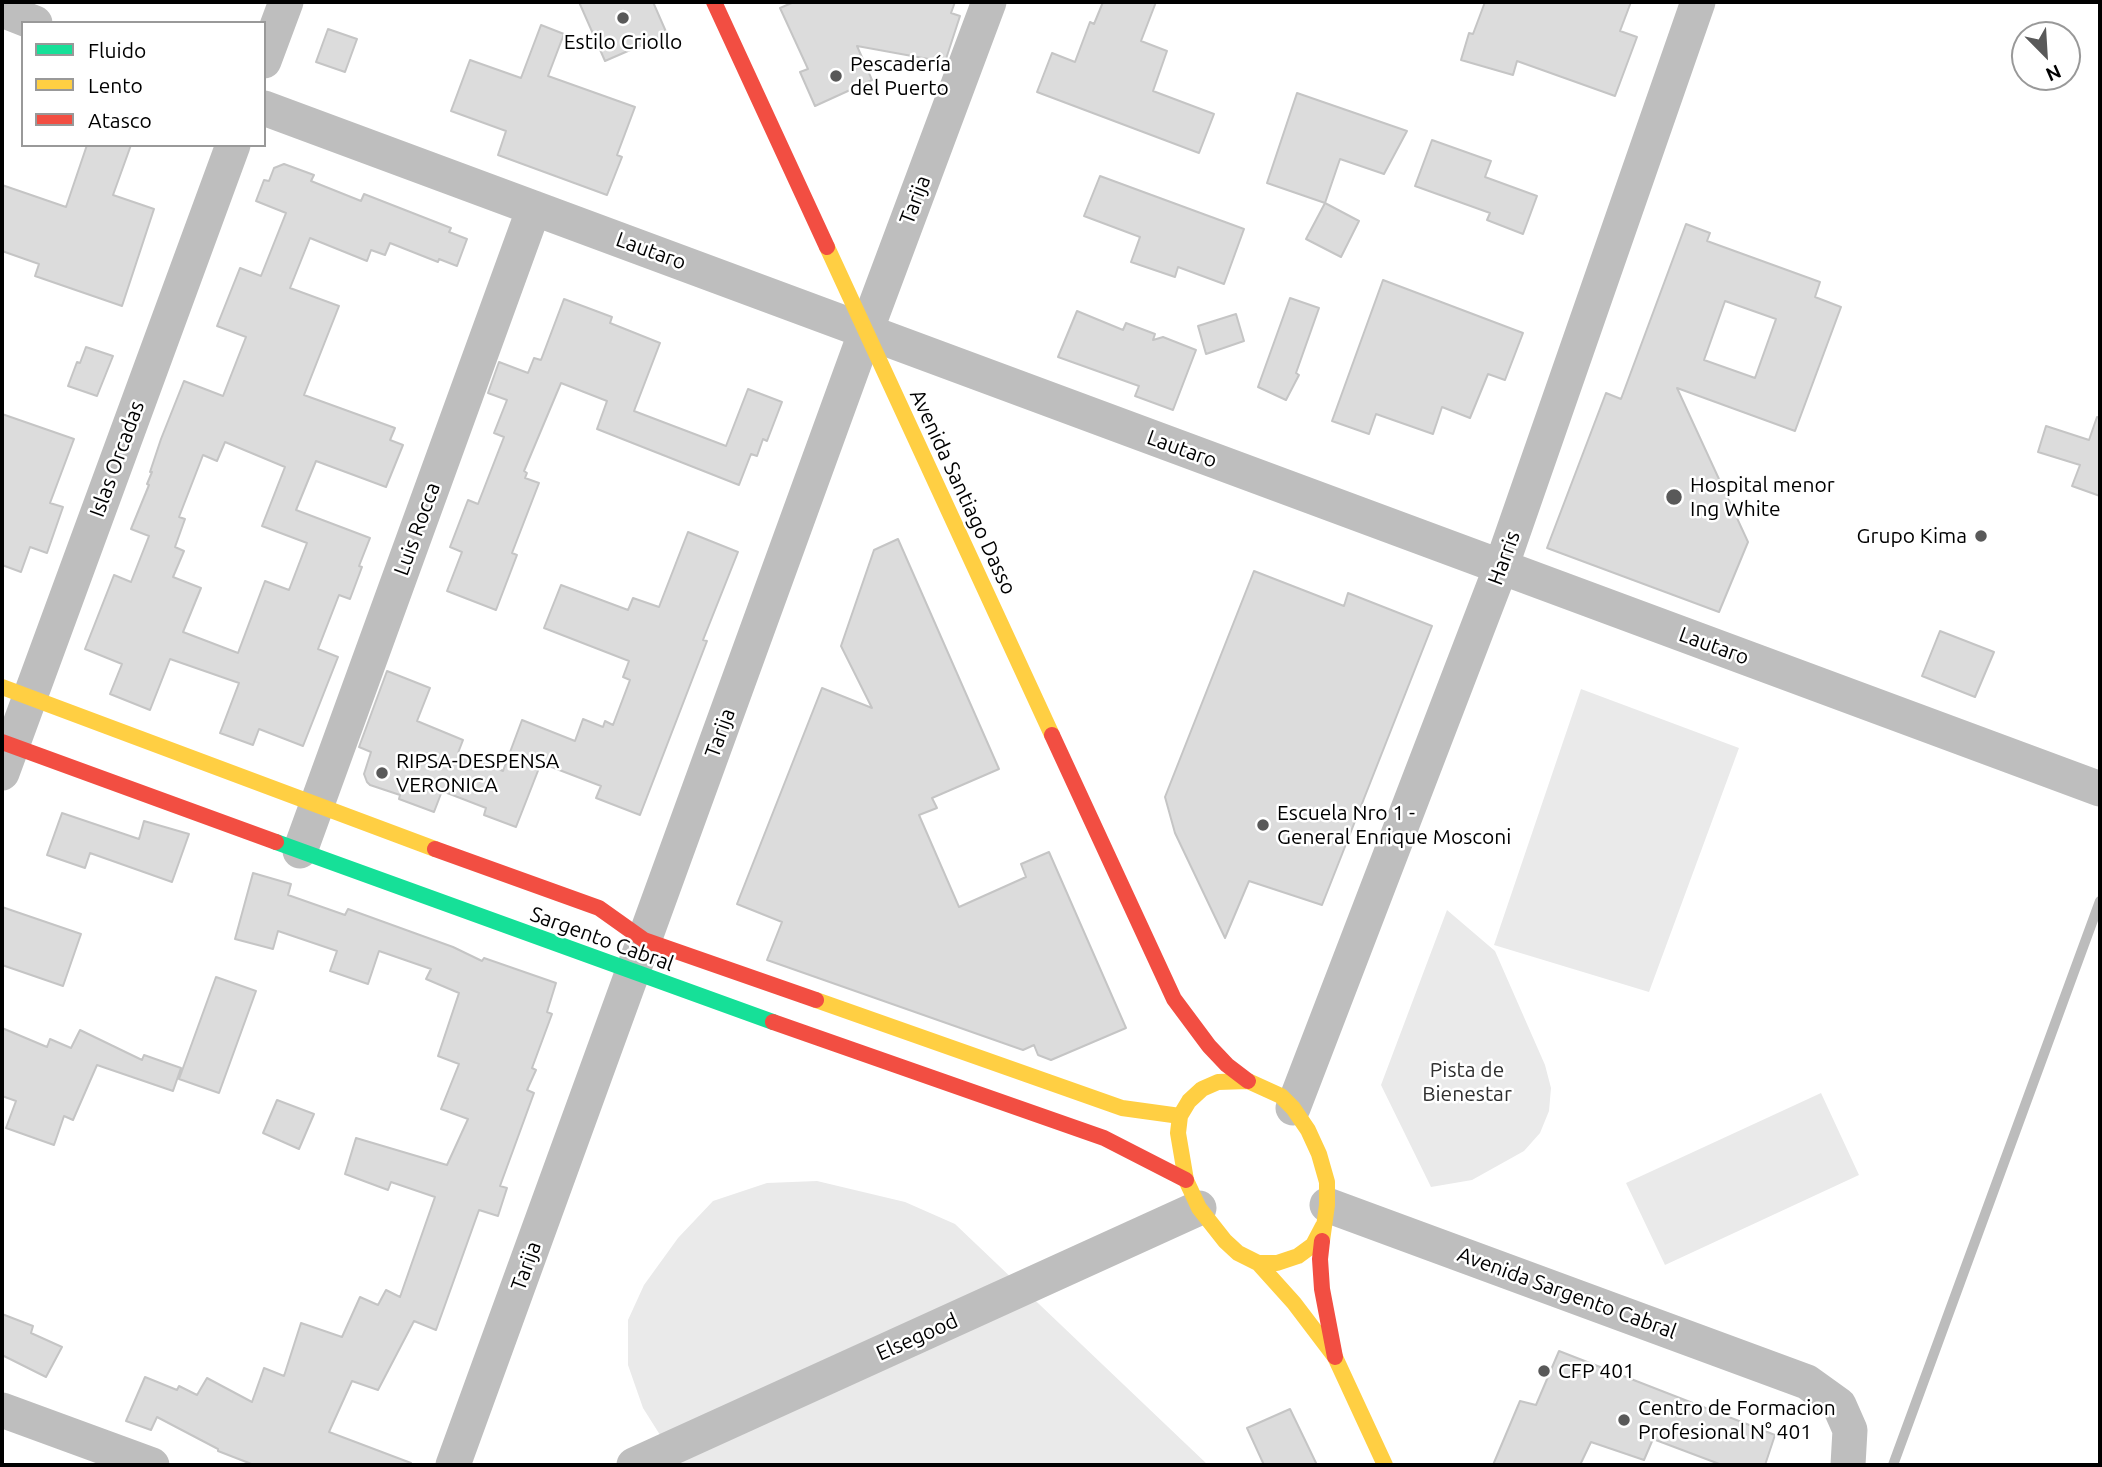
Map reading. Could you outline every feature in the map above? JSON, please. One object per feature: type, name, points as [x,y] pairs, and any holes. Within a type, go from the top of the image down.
[{"type":"street","points":[[266,56],[286,2]]},
{"type":"street","name":"Avenida Santiago Dasso","points":[[714,2],[1174,999],[1209,1046],[1227,1065],[1248,1080],[1281,1096],[1293,1108],[1308,1130],[1319,1154],[1327,1182],[1320,1259],[1322,1289],[1335,1357]]},
{"type":"street","name":"Tarija","points":[[453,1465],[866,331],[989,2]]},
{"type":"street","name":"Harris","points":[[1293,1108],[1501,567],[1699,2]]},
{"type":"street","points":[[2,10],[30,21]]},
{"type":"street","name":"Lautaro","points":[[266,109],[2100,789]]},
{"type":"street","name":"Islas Orcadas","points":[[5,753],[16,692],[232,147]]},
{"type":"street","name":"Luis Rocca","points":[[300,851],[534,208]]},
{"type":"street","name":"Sargento Cabral","points":[[16,692],[316,806],[599,908],[644,940],[1122,1108],[1180,1116]]},
{"type":"street","name":"Sargento Cabral","points":[[5,753],[300,851],[632,973],[1104,1138],[1193,1194]]},
{"type":"street","name":"Avenida Santiago Dasso","points":[[1174,999],[1183,1040]]},
{"type":"street","points":[[1189,1078],[1189,1101]]},
{"type":"street","points":[[1180,1116],[1189,1101],[1202,1089],[1218,1082],[1248,1080]]},
{"type":"street","name":"Avenida Santiago Dasso","points":[[1180,1116],[1178,1133],[1193,1194],[1225,1241],[1238,1253],[1258,1263],[1294,1303],[1335,1357],[1385,1465]]},
{"type":"street","name":"Elsegood","points":[[634,1465],[1193,1194]]},
{"type":"street","points":[[1258,1263],[1278,1263],[1298,1256],[1313,1245],[1325,1216]]},
{"type":"street","name":"Avenida Sargento Cabral","points":[[1325,1216],[1807,1382],[1839,1405],[1850,1430],[1848,1465]]},
{"type":"street","points":[[2,1410],[152,1465]]},
{"type":"green space","points":[[1581,689],[1739,748],[1649,992],[1494,945]]},
{"type":"green space","name":"Pista de Bienestar","points":[[1447,910],[1495,951],[1545,1065],[1551,1088],[1549,1111],[1540,1133],[1524,1151],[1472,1180],[1431,1187],[1381,1085]]},
{"type":"green space","points":[[1821,1093],[1859,1175],[1665,1265],[1626,1183]]},
{"type":"green space","points":[[817,1181],[905,1202],[955,1224],[1208,1465],[679,1465],[643,1408],[628,1365],[628,1320],[644,1285],[678,1238],[713,1201],[767,1183]]},
{"type":"building","name":"Estilo Criollo","points":[[579,2],[653,2],[667,34],[605,61]]},
{"type":"building","points":[[794,2],[955,2],[951,13],[960,16],[945,62],[857,46],[872,80],[815,106],[800,72],[808,69],[780,8]]},
{"type":"building","points":[[1103,2],[1156,2],[1141,41],[1167,51],[1153,91],[1214,114],[1199,153],[1037,92],[1052,53],[1075,62],[1090,22],[1094,24]]},
{"type":"building","points":[[1485,2],[1631,2],[1620,31],[1637,37],[1615,96],[1517,61],[1513,75],[1461,60],[1469,33],[1473,34]]},
{"type":"building","points":[[541,25],[564,34],[548,76],[635,107],[617,155],[622,157],[607,195],[498,155],[506,131],[451,111],[470,60],[521,78]]},
{"type":"building","points":[[328,29],[357,39],[345,72],[316,62]]},
{"type":"building","points":[[1297,93],[1407,131],[1384,174],[1340,159],[1325,203],[1267,183]]},
{"type":"building","points":[[1432,140],[1491,161],[1485,177],[1537,196],[1523,234],[1487,220],[1490,213],[1415,186]]},
{"type":"building","points":[[86,147],[130,147],[113,195],[154,209],[122,306],[35,276],[39,264],[2,251],[2,185],[66,207]]},
{"type":"building","points":[[284,164],[314,175],[311,181],[361,201],[364,194],[451,228],[449,232],[467,239],[457,266],[439,259],[438,262],[390,243],[385,255],[371,250],[367,261],[310,238],[290,288],[339,306],[304,395],[395,428],[390,440],[403,445],[386,487],[316,461],[296,510],[370,538],[350,599],[339,595],[318,649],[338,657],[303,746],[259,729],[253,745],[220,733],[239,683],[170,659],[150,710],[110,694],[122,664],[85,649],[114,575],[131,582],[149,536],[131,529],[149,485],[150,472],[161,439],[184,381],[223,396],[246,337],[217,326],[240,268],[261,276],[286,213],[256,201],[264,180],[269,181],[274,168]],"holes":[[[225,442],[285,467],[262,526],[307,543],[289,590],[265,581],[238,653],[183,632],[201,588],[173,577],[184,551],[175,547],[185,519],[179,517],[203,455],[217,461]]]},
{"type":"building","points":[[1100,176],[1244,229],[1224,284],[1178,267],[1175,277],[1131,262],[1140,237],[1084,216]]},
{"type":"building","points":[[1325,203],[1359,221],[1341,257],[1306,239]]},
{"type":"building","points":[[1686,224],[1710,233],[1707,241],[1820,282],[1815,297],[1841,307],[1795,431],[1677,388],[1748,542],[1719,612],[1547,548],[1606,393],[1621,399]],"holes":[[[1725,301],[1776,319],[1755,378],[1704,360]]]},
{"type":"building","points":[[1383,280],[1523,333],[1505,380],[1488,374],[1470,418],[1442,407],[1433,434],[1376,414],[1369,434],[1332,421]]},
{"type":"building","points":[[1290,298],[1319,308],[1296,373],[1299,375],[1286,400],[1258,387]]},
{"type":"building","points":[[564,299],[612,317],[610,323],[660,343],[634,411],[726,446],[748,389],[782,402],[767,441],[763,439],[757,456],[751,454],[739,485],[597,429],[607,401],[561,383],[524,471],[527,473],[525,478],[539,483],[512,553],[517,555],[496,610],[447,591],[462,552],[450,547],[468,500],[478,504],[504,437],[494,433],[507,400],[488,393],[499,362],[528,373],[534,358],[541,360]]},
{"type":"building","points":[[1077,311],[1123,330],[1126,323],[1155,334],[1153,340],[1163,337],[1196,350],[1173,410],[1135,396],[1139,386],[1058,357]]},
{"type":"building","points":[[1236,314],[1244,341],[1206,354],[1198,326]]},
{"type":"building","points":[[86,347],[113,356],[97,396],[68,386]]},
{"type":"building","points":[[2,414],[74,439],[50,503],[63,507],[47,553],[30,547],[21,572],[2,565]]},
{"type":"building","points":[[2097,417],[2100,418],[2100,496],[2072,486],[2080,465],[2038,452],[2046,426],[2089,440]]},
{"type":"building","points":[[688,532],[738,552],[640,815],[596,798],[601,786],[541,763],[516,827],[484,815],[486,808],[442,791],[434,812],[399,799],[400,795],[367,782],[364,774],[371,752],[359,747],[387,671],[430,688],[417,721],[463,740],[458,753],[503,771],[522,720],[575,741],[583,719],[603,727],[605,721],[613,725],[630,680],[623,677],[629,661],[544,628],[561,585],[628,610],[633,598],[659,607]]},
{"type":"building","points":[[898,539],[999,769],[932,798],[937,808],[919,815],[959,907],[1026,877],[1021,864],[1049,852],[1126,1028],[1051,1060],[1038,1055],[1034,1045],[1023,1050],[767,960],[782,922],[737,904],[822,688],[872,708],[841,646],[874,550]]},
{"type":"building","points":[[1254,571],[1344,606],[1348,593],[1432,626],[1322,905],[1249,881],[1225,938],[1175,833],[1165,797]]},
{"type":"building","points":[[1940,631],[1994,652],[1975,697],[1922,676]]},
{"type":"building","points":[[62,813],[139,839],[144,821],[189,834],[172,882],[90,853],[85,868],[47,855]]},
{"type":"building","points":[[253,873],[291,884],[288,895],[345,915],[348,909],[453,947],[482,961],[484,958],[556,983],[547,1012],[552,1014],[532,1068],[536,1070],[527,1090],[534,1093],[500,1186],[507,1188],[498,1216],[479,1210],[436,1330],[414,1321],[378,1390],[352,1381],[329,1432],[411,1463],[410,1465],[254,1465],[218,1451],[157,1417],[151,1430],[126,1421],[145,1377],[177,1390],[179,1386],[197,1395],[207,1378],[252,1402],[264,1368],[284,1376],[301,1323],[342,1337],[360,1297],[378,1305],[386,1290],[400,1297],[435,1197],[391,1182],[388,1190],[345,1174],[356,1138],[447,1165],[468,1119],[441,1109],[459,1064],[438,1056],[459,993],[426,979],[431,969],[379,951],[368,984],[330,971],[337,951],[278,931],[273,949],[235,939]]},
{"type":"building","points":[[2,907],[81,934],[63,986],[2,965]]},
{"type":"building","points":[[216,977],[256,991],[219,1093],[179,1079]]},
{"type":"building","points":[[2,1028],[47,1047],[50,1039],[71,1048],[80,1030],[142,1060],[144,1055],[181,1068],[173,1091],[97,1065],[73,1120],[64,1116],[54,1145],[6,1128],[16,1101],[2,1096]]},
{"type":"building","points":[[277,1100],[314,1114],[299,1149],[263,1133]]},
{"type":"building","points":[[2,1314],[33,1326],[31,1333],[62,1347],[46,1377],[2,1355]]},
{"type":"building","name":"Centro de Formacion Profesional N° 401","points":[[1559,1351],[1775,1435],[1765,1465],[1722,1465],[1653,1439],[1644,1460],[1591,1442],[1580,1465],[1493,1465],[1520,1401],[1536,1405]]},
{"type":"building","points":[[1290,1409],[1317,1465],[1264,1465],[1247,1428]]},
{"type":"waterway","points":[[1893,1465],[2100,901]]},
{"type":"traffic: fast","points":[[276,842],[773,1022]]},
{"type":"traffic: slow","points":[[827,247],[1052,735]]},
{"type":"traffic: slow","points":[[2,687],[435,849]]},
{"type":"traffic: slow","points":[[816,1000],[1122,1108],[1180,1116]]},
{"type":"traffic: slow","points":[[1322,1241],[1327,1182],[1308,1130],[1293,1108],[1281,1096],[1248,1081],[1218,1082],[1202,1089],[1189,1101],[1180,1116],[1178,1133],[1186,1180],[1199,1208],[1225,1241],[1238,1253],[1258,1263],[1277,1263],[1298,1256],[1313,1245],[1323,1226]]},
{"type":"traffic: slow","points":[[1258,1263],[1294,1303],[1335,1357],[1385,1465]]},
{"type":"traffic: jam","points":[[714,2],[827,247]]},
{"type":"traffic: jam","points":[[1052,735],[1174,999],[1209,1046],[1227,1065],[1248,1081]]},
{"type":"traffic: jam","points":[[2,742],[276,842]]},
{"type":"traffic: jam","points":[[435,849],[599,908],[644,940],[816,1000]]},
{"type":"traffic: jam","points":[[773,1022],[1104,1138],[1186,1180]]},
{"type":"traffic: jam","points":[[1322,1241],[1322,1289],[1335,1357]]},
{"type":"place","name":"Estilo Criollo","points":[[623,18]]},
{"type":"place","name":"Pescadería del Puerto","points":[[836,76]]},
{"type":"place","name":"Hospital menor Ing White","points":[[1674,497]]},
{"type":"place","name":"Grupo Kima","points":[[1981,536]]},
{"type":"place","name":"RIPSA-DESPENSA VERONICA","points":[[382,773]]},
{"type":"place","name":"Escuela Nro 1 - General Enrique Mosconi","points":[[1263,825]]},
{"type":"place","name":"CFP 401","points":[[1544,1371]]},
{"type":"place","name":"Centro de Formacion Profesional N° 401","points":[[1624,1420]]}]
